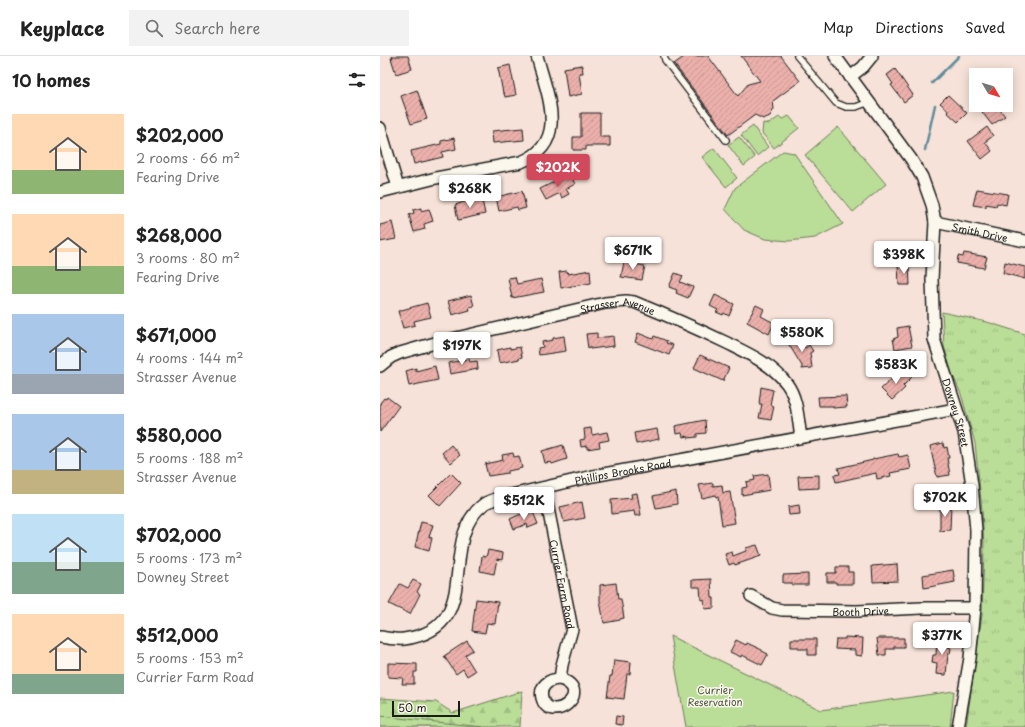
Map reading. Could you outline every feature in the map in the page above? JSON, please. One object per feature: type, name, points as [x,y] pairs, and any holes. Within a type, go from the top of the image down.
[{"type":"street","points":[[380,192],[436,178],[521,162],[532,158],[542,149],[550,134],[552,124],[549,104],[537,56]]},
{"type":"street","name":"Downey Street","points":[[835,56],[911,159],[921,175],[932,205],[935,222],[932,279],[934,339],[964,432],[972,485],[976,530],[975,608],[970,658],[958,727]]},
{"type":"street","points":[[850,77],[872,56]]},
{"type":"street","points":[[380,128],[398,187]]},
{"type":"street","name":"Smith Drive","points":[[935,222],[1025,241]]},
{"type":"street","name":"Strasser Avenue","points":[[380,366],[391,357],[400,353],[435,343],[605,303],[626,301],[634,302],[689,325],[759,359],[770,367],[788,385],[793,396],[797,409],[801,438]]},
{"type":"street","name":"Phillips Brooks Road","points":[[380,637],[403,639],[424,634],[438,626],[452,606],[464,535],[474,514],[484,503],[498,498],[593,476],[956,409]]},
{"type":"street","name":"Currier Farm Road","points":[[544,488],[572,629],[562,665],[560,679]]},
{"type":"street","name":"Booth Drive","points":[[751,596],[772,608],[782,610],[857,611],[922,608],[975,608]]},
{"type":"lane","points":[[664,56],[665,60],[726,140]]},
{"type":"lane","points":[[797,56],[836,103],[846,107],[856,107],[869,102]]},
{"type":"green space","points":[[789,116],[799,128],[774,148],[762,133],[763,123],[769,124],[779,117],[783,119]]},
{"type":"green space","points":[[753,126],[768,147],[757,156],[741,135]]},
{"type":"green space","points":[[838,127],[886,184],[853,212],[805,155]]},
{"type":"green space","points":[[739,137],[755,157],[744,166],[728,145]]},
{"type":"green space","points":[[714,148],[737,178],[726,187],[702,157]]},
{"type":"green space","points":[[783,151],[794,153],[843,224],[815,238],[789,241],[765,239],[744,230],[725,209],[735,188]]},
{"type":"green space","points":[[942,312],[987,322],[1025,334],[1025,727],[966,727],[982,615],[984,547],[982,510],[975,443],[961,394],[951,371],[944,346]]},
{"type":"green space","name":"Currier Reservation","points":[[670,636],[821,710],[954,691],[950,727],[686,727]]},
{"type":"green space","points":[[522,691],[520,727],[380,727],[380,698],[436,702],[453,713]]},
{"type":"green space","points":[[380,716],[483,727],[380,727]]},
{"type":"building","points":[[392,56],[408,56],[412,69],[396,74],[391,58],[393,58]]},
{"type":"building","points":[[685,56],[708,56],[738,96],[748,84],[760,81],[741,56],[781,56],[800,81],[773,101],[774,109],[770,116],[763,119],[755,115],[728,135],[674,64]]},
{"type":"building","points":[[510,65],[516,95],[505,97],[498,68]]},
{"type":"building","points":[[582,65],[583,73],[579,73],[582,94],[568,97],[564,68]]},
{"type":"building","points":[[895,69],[913,95],[904,102],[891,85],[893,84],[887,75]]},
{"type":"building","points":[[417,90],[427,119],[411,124],[401,96]]},
{"type":"building","points":[[948,95],[967,113],[958,122],[940,103]]},
{"type":"building","points":[[982,112],[1002,112],[1005,116],[992,125]]},
{"type":"building","points":[[581,113],[600,113],[600,137],[610,137],[610,146],[586,146],[586,150],[573,150],[573,137],[581,137]]},
{"type":"building","points":[[987,127],[993,136],[985,142],[992,151],[982,159],[968,141]]},
{"type":"building","points":[[523,128],[524,140],[493,143],[492,131]]},
{"type":"building","points":[[454,138],[456,149],[442,152],[443,157],[414,164],[411,151],[441,144],[441,141]]},
{"type":"building","points":[[570,174],[575,184],[566,189],[569,194],[562,198],[560,193],[546,200],[540,189]]},
{"type":"building","points":[[977,189],[1008,194],[1006,205],[997,203],[996,206],[986,204],[986,207],[973,205]]},
{"type":"building","points":[[522,191],[526,208],[518,210],[517,207],[499,211],[496,197]]},
{"type":"building","points":[[473,199],[473,201],[482,200],[485,214],[458,220],[455,205]]},
{"type":"building","points":[[421,208],[421,211],[429,209],[433,221],[424,224],[425,229],[414,232],[409,215],[414,213],[413,210]]},
{"type":"building","points":[[392,222],[396,239],[380,242],[380,225]]},
{"type":"building","points":[[964,253],[987,257],[984,268],[957,263],[958,256],[963,257]]},
{"type":"building","points":[[624,262],[645,266],[642,280],[621,277]]},
{"type":"building","points":[[1005,262],[1025,267],[1025,279],[1003,273]]},
{"type":"building","points":[[898,265],[909,265],[910,285],[899,285]]},
{"type":"building","points":[[590,270],[591,283],[561,288],[559,272],[567,271],[568,274]]},
{"type":"building","points":[[675,273],[683,276],[680,282],[693,287],[688,298],[676,293],[677,290],[669,287]]},
{"type":"building","points":[[515,277],[517,284],[541,279],[544,292],[512,298],[508,278]]},
{"type":"building","points":[[471,295],[474,306],[469,307],[470,310],[452,315],[448,301]]},
{"type":"building","points":[[715,295],[734,304],[729,316],[724,313],[723,315],[716,312],[718,310],[710,306]]},
{"type":"building","points":[[427,303],[431,317],[414,321],[415,325],[403,328],[398,311]]},
{"type":"building","points":[[756,305],[764,309],[761,316],[774,323],[769,334],[747,322]]},
{"type":"building","points":[[908,326],[912,346],[895,349],[893,339],[898,337],[897,328]]},
{"type":"building","points":[[597,333],[597,338],[613,336],[614,346],[588,348],[586,334]]},
{"type":"building","points":[[638,333],[653,339],[654,336],[673,345],[669,355],[635,342]]},
{"type":"building","points":[[564,336],[566,351],[539,355],[538,348],[543,347],[542,342]]},
{"type":"building","points":[[797,336],[805,348],[809,345],[813,351],[810,353],[812,368],[802,369],[802,366],[788,343]]},
{"type":"building","points":[[510,347],[510,349],[520,347],[522,357],[519,358],[520,359],[499,363],[497,350]]},
{"type":"building","points":[[700,355],[729,368],[723,381],[694,368]]},
{"type":"building","points":[[469,359],[470,362],[477,361],[478,369],[450,374],[448,363]]},
{"type":"building","points":[[435,366],[438,380],[409,386],[406,371],[416,368],[416,371]]},
{"type":"building","points":[[906,371],[912,377],[903,386],[905,388],[892,400],[881,389],[898,373],[901,376]]},
{"type":"building","points":[[761,387],[773,390],[770,405],[774,406],[771,420],[759,418],[762,404],[759,404]]},
{"type":"building","points":[[846,396],[847,407],[833,408],[833,406],[819,406],[818,397]]},
{"type":"building","points":[[387,397],[399,406],[380,432],[380,403]]},
{"type":"building","points":[[705,420],[706,433],[697,434],[697,437],[688,438],[688,436],[683,437],[682,433],[676,434],[675,426]]},
{"type":"building","points":[[591,428],[592,435],[607,432],[609,440],[599,442],[600,447],[587,449],[587,446],[581,447],[580,440],[585,439],[584,429]]},
{"type":"building","points":[[657,429],[659,439],[636,444],[634,433]]},
{"type":"building","points":[[943,443],[944,448],[947,447],[950,475],[937,477],[930,446]]},
{"type":"building","points":[[451,445],[460,455],[451,463],[442,453]]},
{"type":"building","points":[[563,445],[567,459],[552,464],[551,462],[545,463],[542,451]]},
{"type":"building","points":[[513,453],[514,457],[519,456],[522,468],[508,471],[508,473],[488,476],[485,464],[503,460],[502,455]]},
{"type":"building","points":[[898,454],[899,457],[908,455],[911,469],[890,473],[891,476],[877,479],[876,473],[836,482],[834,475],[840,474],[838,468]]},
{"type":"building","points":[[451,473],[461,483],[440,506],[429,495]]},
{"type":"building","points":[[768,474],[770,490],[742,495],[742,488],[747,487],[746,482],[755,480],[754,476]]},
{"type":"building","points":[[819,475],[819,488],[799,489],[798,476]]},
{"type":"building","points":[[713,483],[713,486],[722,485],[723,493],[730,492],[735,523],[722,525],[718,497],[715,495],[702,498],[699,485]]},
{"type":"building","points":[[676,491],[677,504],[656,508],[653,496]]},
{"type":"building","points":[[637,493],[641,515],[635,516],[634,511],[612,514],[611,500],[632,498],[631,494]]},
{"type":"building","points":[[582,502],[585,518],[564,522],[560,507]]},
{"type":"building","points":[[799,505],[800,514],[789,515],[788,507]]},
{"type":"building","points":[[940,505],[951,505],[950,530],[940,531]]},
{"type":"building","points":[[533,512],[538,524],[528,528],[527,524],[514,529],[510,519],[523,513],[524,516]]},
{"type":"building","points":[[421,522],[433,525],[429,537],[432,538],[429,551],[415,547]]},
{"type":"building","points":[[757,545],[761,556],[735,565],[734,563],[729,565],[725,554],[732,552],[733,556],[746,551],[746,548]]},
{"type":"building","points":[[488,550],[503,553],[502,560],[497,559],[494,574],[480,571],[482,556],[486,557]]},
{"type":"building","points":[[897,564],[898,581],[873,582],[872,566]]},
{"type":"building","points":[[836,567],[848,567],[848,572],[853,572],[853,584],[836,584],[836,582],[827,582],[827,573],[836,573]]},
{"type":"building","points":[[953,570],[955,582],[924,588],[923,575]]},
{"type":"building","points":[[808,574],[808,585],[792,585],[792,583],[783,583],[783,575]]},
{"type":"building","points":[[711,579],[714,608],[705,609],[704,599],[701,600],[700,587],[692,587],[692,580]]},
{"type":"building","points":[[413,580],[421,584],[417,592],[420,594],[410,614],[389,604],[400,584],[408,588]]},
{"type":"building","points":[[616,583],[618,599],[621,599],[624,618],[604,623],[600,601],[600,585]]},
{"type":"building","points":[[476,599],[498,602],[495,624],[487,623],[485,633],[472,631]]},
{"type":"building","points":[[845,637],[863,638],[862,656],[855,655],[855,650],[835,649],[836,639],[845,639]]},
{"type":"building","points":[[877,638],[904,638],[904,647],[886,649],[886,655],[879,655]]},
{"type":"building","points":[[937,638],[949,639],[948,647],[951,648],[950,654],[948,654],[946,675],[936,674],[937,663],[932,662],[933,655],[936,655]]},
{"type":"building","points":[[791,639],[816,639],[816,655],[808,655],[808,649],[791,647]]},
{"type":"building","points":[[736,640],[746,645],[747,643],[768,654],[762,665],[742,655],[741,657],[730,652]]},
{"type":"building","points":[[467,641],[473,650],[465,655],[475,671],[467,676],[463,669],[456,674],[444,656]]},
{"type":"building","points":[[614,660],[631,662],[630,674],[627,674],[624,699],[607,697]]},
{"type":"building","points":[[388,663],[417,664],[417,672],[414,672],[414,684],[402,684],[403,678],[388,677]]},
{"type":"building","points":[[616,716],[623,717],[622,725],[615,724]]},
{"type":"waterway","points":[[932,83],[959,56]]},
{"type":"waterway","points":[[925,150],[935,105]]}]
